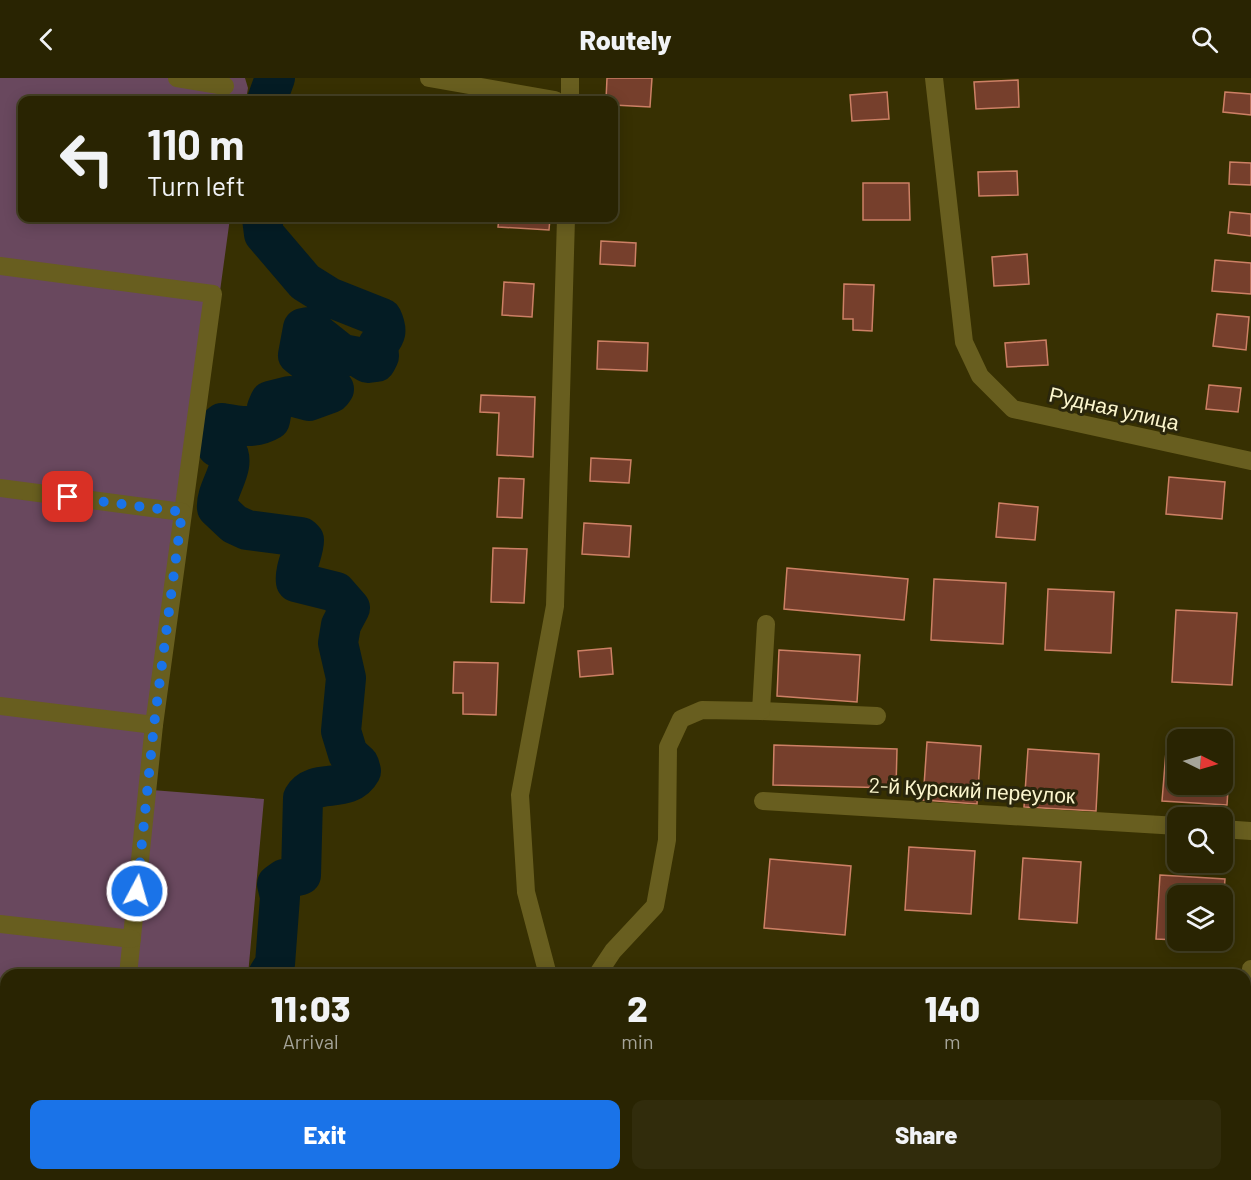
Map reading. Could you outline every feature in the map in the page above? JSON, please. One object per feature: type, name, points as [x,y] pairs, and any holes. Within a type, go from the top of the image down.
[{"type":"street","points":[[177,78],[225,86]]},
{"type":"street","points":[[429,78],[532,96]]},
{"type":"street","points":[[570,78],[570,96]]},
{"type":"street","name":"Рудная улица","points":[[934,78],[963,342],[980,376],[1013,409],[1251,461]]},
{"type":"street","points":[[546,969],[526,892],[520,795],[555,606],[566,222]]},
{"type":"street","points":[[0,266],[213,294],[154,725],[129,969]]},
{"type":"street","points":[[0,488],[182,512]]},
{"type":"street","points":[[761,711],[766,624]]},
{"type":"street","points":[[0,706],[154,725]]},
{"type":"street","points":[[601,969],[613,951],[655,906],[667,840],[668,747],[681,719],[702,710],[877,716]]},
{"type":"street","name":"2-й Курский переулок","points":[[763,801],[1167,825]]},
{"type":"street","points":[[1233,830],[1251,831]]},
{"type":"street","points":[[0,924],[132,939]]},
{"type":"shaded area","points":[[0,78],[245,78],[248,88],[247,96],[18,96],[18,222],[229,222],[152,790],[264,799],[249,969],[0,969]]},
{"type":"building","points":[[607,78],[652,78],[650,107],[618,105],[618,96],[606,96]]},
{"type":"building","points":[[1018,80],[1019,107],[976,109],[974,82]]},
{"type":"building","points":[[887,92],[889,119],[852,121],[850,95]]},
{"type":"building","points":[[1225,92],[1251,94],[1251,115],[1223,112]]},
{"type":"building","points":[[1230,162],[1251,163],[1251,185],[1229,184]]},
{"type":"building","points":[[1017,171],[1018,195],[979,196],[978,172]]},
{"type":"building","points":[[863,183],[909,183],[910,220],[863,220]]},
{"type":"building","points":[[1230,212],[1251,214],[1251,236],[1228,233]]},
{"type":"building","points":[[499,222],[550,222],[549,230],[498,227]]},
{"type":"building","points":[[601,241],[636,243],[635,266],[600,264]]},
{"type":"building","points":[[1027,254],[1029,284],[994,286],[992,257]]},
{"type":"building","points":[[1215,260],[1251,263],[1251,294],[1212,291]]},
{"type":"building","points":[[504,282],[534,284],[532,317],[502,315]]},
{"type":"building","points":[[844,284],[874,285],[872,331],[853,330],[853,319],[843,319]]},
{"type":"building","points":[[1217,314],[1249,317],[1246,350],[1213,346]]},
{"type":"building","points":[[1046,340],[1048,365],[1007,367],[1005,343]]},
{"type":"building","points":[[598,341],[648,343],[647,371],[597,369]]},
{"type":"building","points":[[1209,385],[1241,388],[1238,412],[1206,409]]},
{"type":"building","points":[[481,395],[535,397],[533,457],[497,455],[499,413],[480,412]]},
{"type":"building","points":[[591,458],[631,460],[629,483],[590,481]]},
{"type":"building","points":[[1169,477],[1225,482],[1222,519],[1166,514]]},
{"type":"building","points":[[499,478],[524,479],[522,518],[497,517]]},
{"type":"building","points":[[999,503],[1038,507],[1035,540],[996,537]]},
{"type":"building","points":[[584,523],[631,526],[629,557],[582,554]]},
{"type":"building","points":[[493,548],[527,549],[524,603],[491,602]]},
{"type":"building","points":[[787,568],[908,579],[904,620],[784,609]]},
{"type":"building","points":[[934,579],[1006,583],[1003,644],[931,640]]},
{"type":"building","points":[[1048,589],[1114,592],[1111,653],[1045,650]]},
{"type":"building","points":[[1176,610],[1237,613],[1232,685],[1172,682]]},
{"type":"building","points":[[611,648],[613,674],[580,677],[578,651]]},
{"type":"building","points":[[779,650],[860,655],[857,702],[777,696]]},
{"type":"building","points":[[454,662],[498,663],[496,715],[463,714],[463,693],[453,693]]},
{"type":"building","points":[[1167,739],[1167,795],[1228,795],[1227,805],[1162,801]]},
{"type":"building","points":[[927,742],[981,746],[977,804],[923,800]]},
{"type":"building","points":[[774,745],[897,749],[896,788],[773,785]]},
{"type":"building","points":[[1028,749],[1099,754],[1096,811],[1024,807]]},
{"type":"building","points":[[909,847],[975,851],[971,914],[905,910]]},
{"type":"building","points":[[1023,858],[1081,862],[1077,923],[1019,919]]},
{"type":"building","points":[[770,859],[851,866],[845,935],[764,928]]},
{"type":"building","points":[[1160,875],[1225,879],[1225,885],[1167,885],[1167,940],[1156,939]]},
{"type":"waterway","points":[[268,96],[275,78]]},
{"type":"waterway","points":[[262,222],[264,234],[305,282],[329,297],[382,318],[385,326],[384,335],[378,345],[379,356],[376,362],[368,363],[358,357],[342,354],[308,327],[303,328],[298,355],[326,377],[334,389],[331,393],[309,401],[290,396],[270,401],[267,408],[271,415],[270,420],[259,425],[222,423],[217,427],[217,447],[226,449],[229,456],[228,471],[219,493],[217,508],[234,524],[247,530],[301,537],[304,545],[296,572],[296,582],[336,592],[350,608],[341,625],[338,643],[346,678],[341,731],[348,754],[359,764],[361,771],[348,782],[315,788],[303,798],[301,875],[284,879],[277,884],[280,897],[275,964],[272,969]]},
{"type":"route","points":[[68,497],[182,512],[154,725],[137,891]]}]
